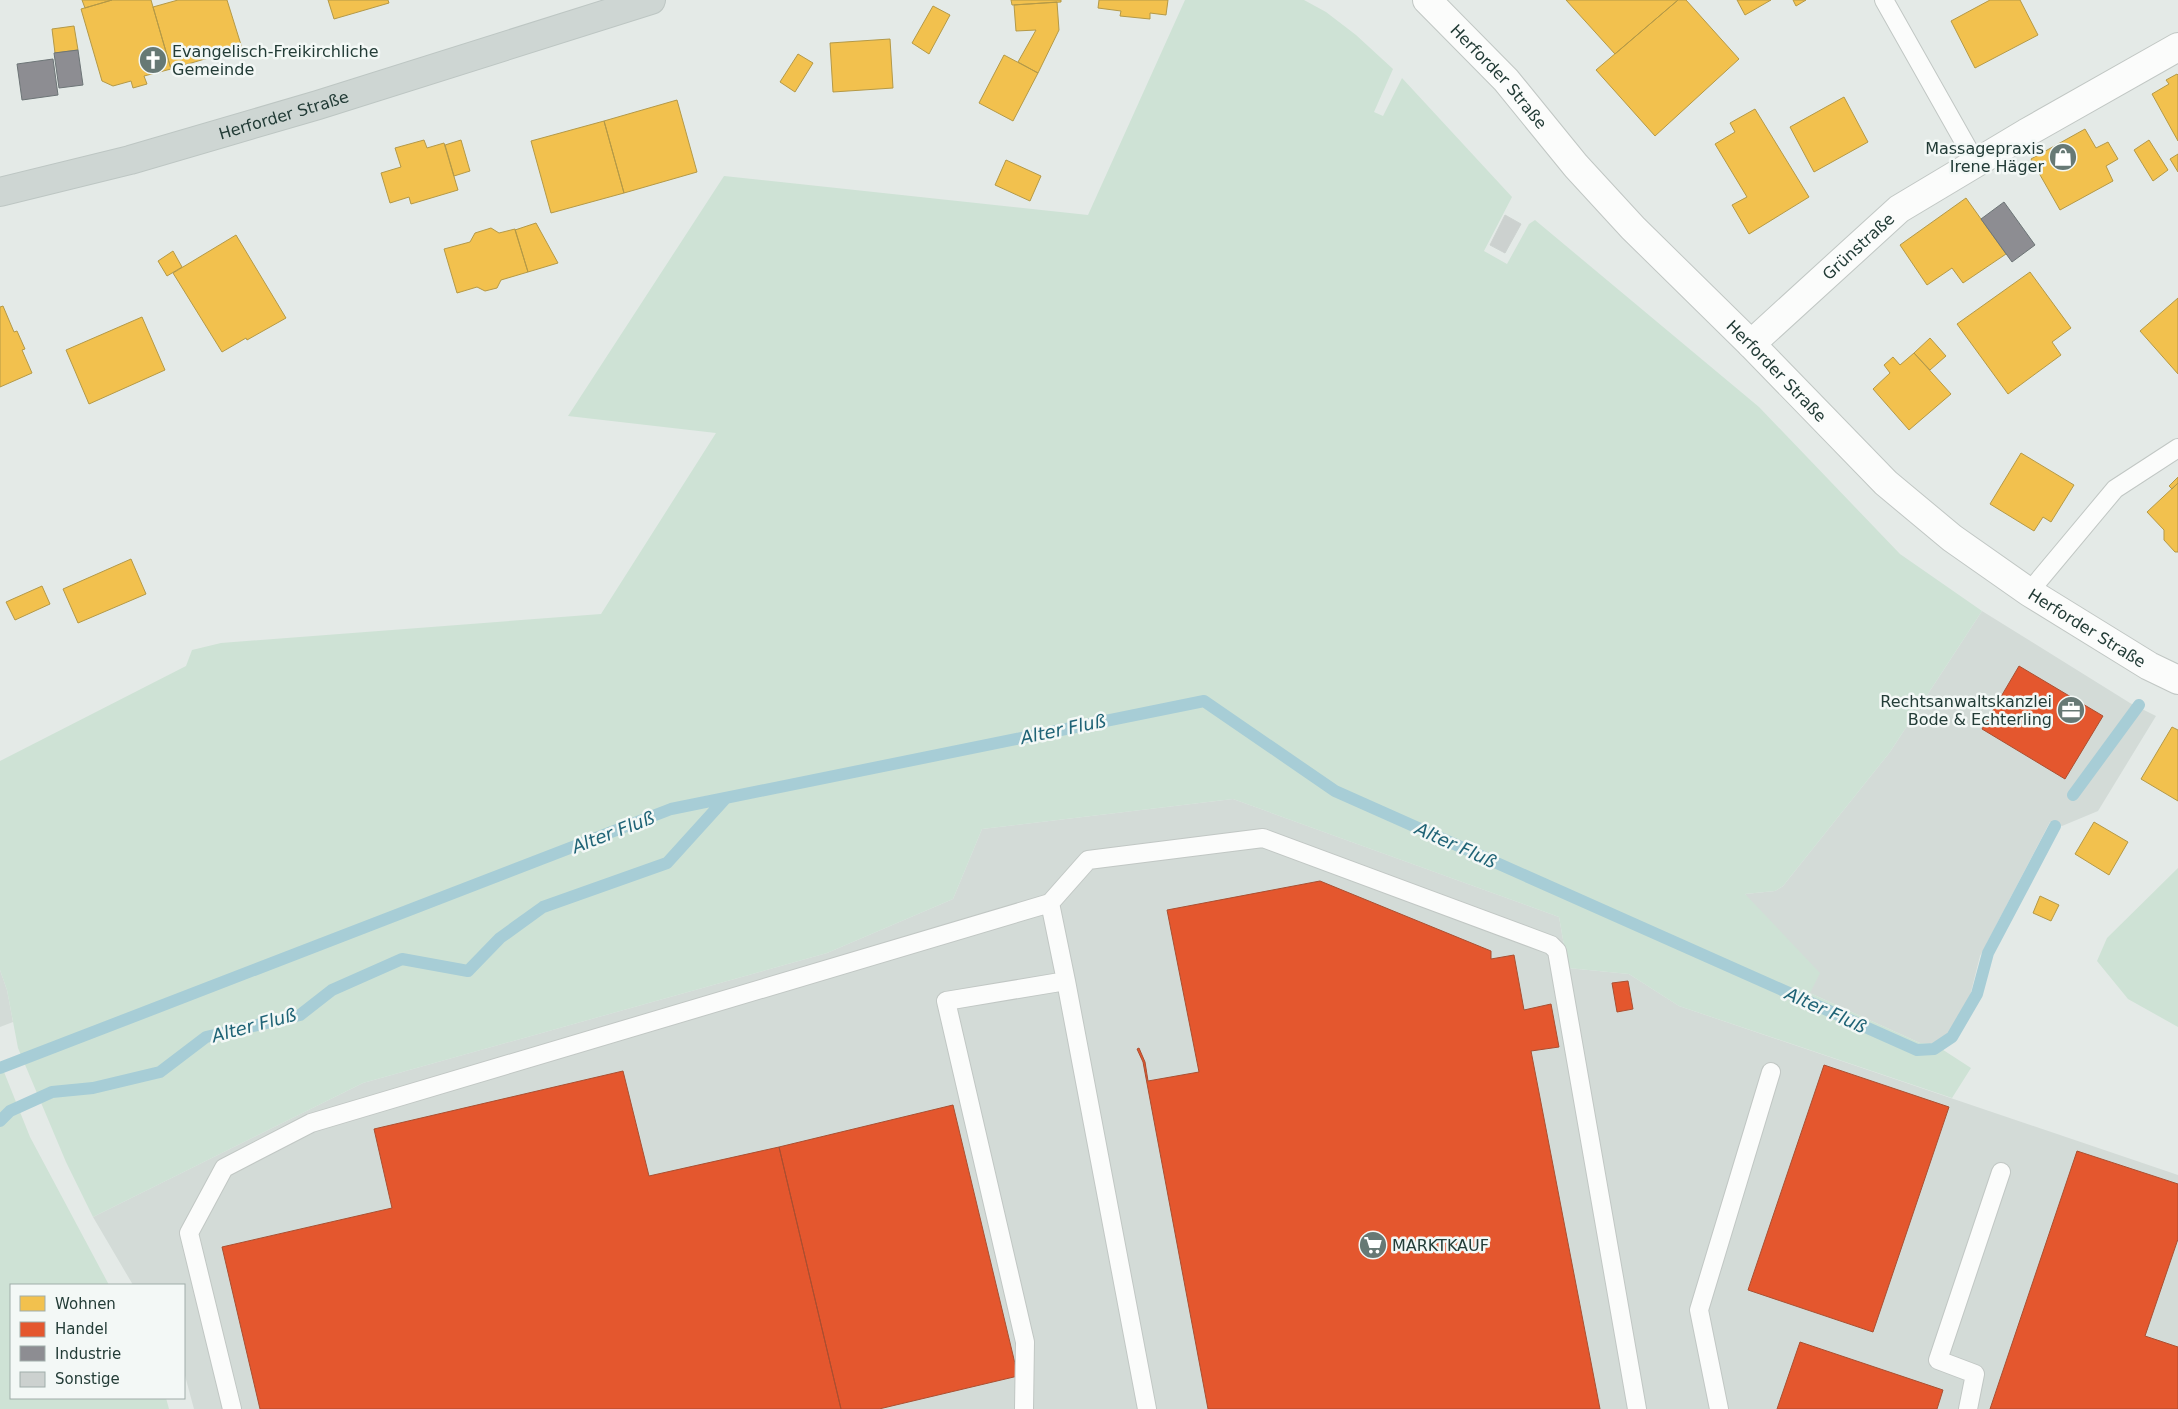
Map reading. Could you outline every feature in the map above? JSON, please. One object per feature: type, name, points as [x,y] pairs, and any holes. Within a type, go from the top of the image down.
[{"type":"main road","name":"Herforder Straße","points":[[0,192],[130,160],[271,119],[651,0]]},
{"type":"street","name":"Herforder Straße","points":[[1427,0],[1506,80],[1576,166],[1633,228],[1751,344],[1886,483],[1952,538],[2029,592],[2150,666],[2178,680]]},
{"type":"street","name":"Grünstraße","points":[[1751,344],[1899,210],[1976,163],[2178,47]]},
{"type":"lane","points":[[1884,0],[1976,163]]},
{"type":"lane","points":[[2029,592],[2116,489],[2178,448]]},
{"type":"lane","points":[[232,1409],[189,1233],[224,1168],[311,1123],[1050,903],[1088,860],[1263,838],[1551,945],[1557,951],[1637,1409]]},
{"type":"lane","points":[[1050,903],[1147,1409]]},
{"type":"lane","points":[[1024,1409],[1025,1342],[946,1001],[1066,982]]},
{"type":"lane","points":[[1719,1409],[1698,1310],[1771,1072]]},
{"type":"lane","points":[[1968,1409],[1975,1374],[1938,1360],[2002,1172]]},
{"type":"shaded area","points":[[1982,611],[2130,703],[2156,716],[2098,811],[2062,826],[2050,822],[1980,956],[1970,996],[1950,1033],[1934,1044],[1920,1043],[1810,993],[1745,894],[1775,891],[1783,886],[1890,752]]},
{"type":"shaded area","points":[[1233,799],[1559,917],[1568,968],[1629,974],[1679,1006],[2178,1175],[2178,1409],[194,1409],[185,1376],[185,1284],[132,1284],[93,1217],[363,1083],[827,953],[953,899],[982,829]]},
{"type":"shaded area","points":[[0,970],[7,990],[13,1022],[0,1027]]},
{"type":"green space","points":[[1185,0],[1304,0],[1326,12],[1356,35],[1393,69],[1374,112],[1383,116],[1402,78],[1512,197],[1484,251],[1507,264],[1529,224],[1535,220],[1759,407],[1900,554],[1982,611],[1890,752],[1783,886],[1775,891],[1745,894],[1820,973],[1810,993],[1920,1043],[1934,1044],[1971,1068],[1952,1098],[1679,1006],[1629,974],[1568,968],[1559,917],[1233,799],[982,829],[953,899],[827,953],[363,1083],[93,1217],[66,1162],[18,1048],[7,990],[0,970],[0,761],[186,666],[192,650],[221,643],[601,614],[716,433],[568,416],[724,176],[1088,215]]},
{"type":"green space","points":[[2178,868],[2178,1027],[2128,999],[2097,961],[2107,938]]},
{"type":"green space","points":[[0,1062],[30,1137],[108,1284],[10,1284],[10,1399],[166,1399],[169,1409],[0,1409]]},
{"type":"building: Wohnen","points":[[82,0],[112,0],[85,8]]},
{"type":"building: Wohnen","points":[[112,0],[151,0],[171,69],[144,76],[147,84],[133,88],[131,81],[113,86],[102,81],[81,9]]},
{"type":"building: Wohnen","points":[[178,0],[227,0],[242,48],[171,69],[153,7]]},
{"type":"building: Wohnen","points":[[328,0],[388,0],[389,3],[334,19]]},
{"type":"building: Wohnen","points":[[1011,0],[1061,0],[1061,2],[1012,5]]},
{"type":"building: Wohnen","points":[[1099,0],[1168,0],[1166,15],[1150,13],[1150,19],[1120,16],[1121,11],[1098,8]]},
{"type":"building: Wohnen","points":[[1566,0],[1678,0],[1615,54]]},
{"type":"building: Wohnen","points":[[1678,0],[1686,0],[1739,59],[1655,136],[1596,70]]},
{"type":"building: Wohnen","points":[[1737,0],[1771,0],[1745,15]]},
{"type":"building: Wohnen","points":[[1793,0],[1806,0],[1796,6]]},
{"type":"building: Wohnen","points":[[1990,0],[2020,0],[2038,35],[1975,68],[1951,21]]},
{"type":"building: Wohnen","points":[[1057,2],[1059,30],[1038,73],[1018,62],[1036,30],[1016,31],[1014,5]]},
{"type":"building: Wohnen","points":[[933,6],[950,15],[929,54],[912,43]]},
{"type":"building: Wohnen","points":[[74,26],[78,50],[55,53],[52,29]]},
{"type":"building: Wohnen","points":[[890,39],[893,88],[833,92],[830,43]]},
{"type":"building: Wohnen","points":[[798,54],[813,63],[795,92],[780,82]]},
{"type":"building: Wohnen","points":[[1004,55],[1038,73],[1013,121],[979,103]]},
{"type":"building: Wohnen","points":[[2177,74],[2178,141],[2152,94],[2169,84],[2166,80]]},
{"type":"building: Wohnen","points":[[1844,97],[1868,142],[1814,172],[1790,127]]},
{"type":"building: Wohnen","points":[[677,100],[697,172],[624,193],[604,121]]},
{"type":"building: Wohnen","points":[[1755,109],[1809,197],[1749,234],[1732,205],[1747,197],[1715,144],[1735,132],[1730,123]]},
{"type":"building: Wohnen","points":[[604,121],[624,193],[551,213],[531,141]]},
{"type":"building: Wohnen","points":[[2085,129],[2096,148],[2108,142],[2118,159],[2106,166],[2113,181],[2060,210],[2031,159]]},
{"type":"building: Wohnen","points":[[424,140],[427,148],[444,143],[458,190],[411,204],[409,197],[390,203],[381,173],[401,167],[395,148]]},
{"type":"building: Wohnen","points":[[461,140],[470,171],[454,176],[445,145]]},
{"type":"building: Wohnen","points":[[2149,140],[2168,170],[2153,181],[2134,150]]},
{"type":"building: Wohnen","points":[[2178,154],[2178,172],[2170,159]]},
{"type":"building: Wohnen","points":[[1006,160],[1041,176],[1030,201],[995,185]]},
{"type":"building: Wohnen","points":[[1966,198],[2006,254],[1963,283],[1952,268],[1927,285],[1900,245]]},
{"type":"building: Wohnen","points":[[536,223],[558,263],[528,272],[515,230]]},
{"type":"building: Wohnen","points":[[491,228],[499,233],[515,229],[528,272],[501,280],[497,288],[485,291],[477,287],[457,293],[444,249],[470,242],[475,233]]},
{"type":"building: Wohnen","points":[[236,235],[286,318],[222,352],[173,273]]},
{"type":"building: Wohnen","points":[[173,251],[182,267],[167,276],[158,261]]},
{"type":"building: Wohnen","points":[[2030,272],[2071,328],[2052,342],[2061,355],[2008,394],[1957,324]]},
{"type":"building: Wohnen","points":[[2178,298],[2178,374],[2140,331]]},
{"type":"building: Wohnen","points":[[3,306],[14,332],[17,331],[25,349],[22,350],[32,373],[0,387],[0,307]]},
{"type":"building: Wohnen","points":[[142,317],[165,370],[89,404],[66,350]]},
{"type":"building: Wohnen","points":[[1930,338],[1946,356],[1930,370],[1914,353]]},
{"type":"building: Wohnen","points":[[1914,353],[1951,394],[1909,430],[1873,389],[1890,373],[1884,365],[1893,357],[1900,365]]},
{"type":"building: Wohnen","points":[[2021,453],[2074,485],[2051,522],[2043,517],[2034,531],[1990,504]]},
{"type":"building: Wohnen","points":[[2178,477],[2178,483],[2172,489],[2169,486]]},
{"type":"building: Wohnen","points":[[2178,483],[2178,552],[2175,552],[2164,540],[2164,530],[2147,512]]},
{"type":"building: Wohnen","points":[[131,559],[146,594],[78,623],[63,589]]},
{"type":"building: Wohnen","points":[[42,586],[50,604],[15,620],[6,602]]},
{"type":"building: Wohnen","points":[[2172,727],[2178,730],[2178,801],[2141,779]]},
{"type":"building: Wohnen","points":[[2094,822],[2128,842],[2109,875],[2075,854]]},
{"type":"building: Wohnen","points":[[2040,896],[2059,905],[2051,921],[2033,913]]},
{"type":"building: Handel","points":[[2019,666],[2103,716],[2065,779],[1982,729]]},
{"type":"building: Handel","name":"MARKTKAUF","points":[[1320,881],[1491,951],[1491,959],[1514,955],[1524,1010],[1551,1004],[1559,1047],[1531,1051],[1600,1409],[1208,1409],[1143,1062],[1137,1049],[1139,1048],[1145,1062],[1148,1081],[1199,1072],[1167,910]]},
{"type":"building: Handel","points":[[1628,981],[1633,1009],[1617,1012],[1612,983]]},
{"type":"building: Handel","points":[[1824,1065],[1949,1107],[1873,1332],[1748,1290]]},
{"type":"building: Handel","points":[[623,1071],[649,1176],[779,1147],[841,1409],[260,1409],[222,1247],[392,1208],[374,1129]]},
{"type":"building: Handel","points":[[953,1105],[1018,1376],[879,1409],[841,1409],[779,1147]]},
{"type":"building: Handel","points":[[2077,1151],[2178,1184],[2178,1239],[2145,1336],[2178,1347],[2178,1409],[1990,1409]]},
{"type":"building: Handel","points":[[1800,1342],[1943,1390],[1937,1409],[1777,1409]]},
{"type":"building: Industrie","points":[[78,50],[83,85],[59,88],[54,53]]},
{"type":"building: Industrie","points":[[53,59],[58,95],[22,100],[17,64]]},
{"type":"building: Industrie","points":[[2004,202],[2035,245],[2012,262],[1981,219]]},
{"type":"building: Sonstige","points":[[1505,215],[1521,224],[1505,253],[1490,245]]},
{"type":"waterway","name":"Alter Fluß","points":[[0,1068],[671,809],[1204,701],[1335,791],[1917,1050],[1934,1049],[1952,1037],[1977,994],[1988,953],[2055,826]]},
{"type":"waterway","name":"Alter Fluß","points":[[2073,795],[2139,705]]},
{"type":"waterway","name":"Alter Fluß","points":[[0,1121],[10,1111],[52,1092],[93,1088],[160,1072],[206,1037],[300,1015],[332,990],[402,959],[468,971],[500,938],[543,907],[667,863],[725,799]]},
{"type":"place","name":"Evangelisch-Freikirchliche Gemeinde","points":[[153,60]]},
{"type":"place","name":"Massagepraxis Irene Häger","points":[[2063,157]]},
{"type":"place","name":"Rechtsanwaltskanzlei Bode & Echterling","points":[[2071,710]]},
{"type":"place","name":"MARKTKAUF","points":[[1373,1245]]}]
